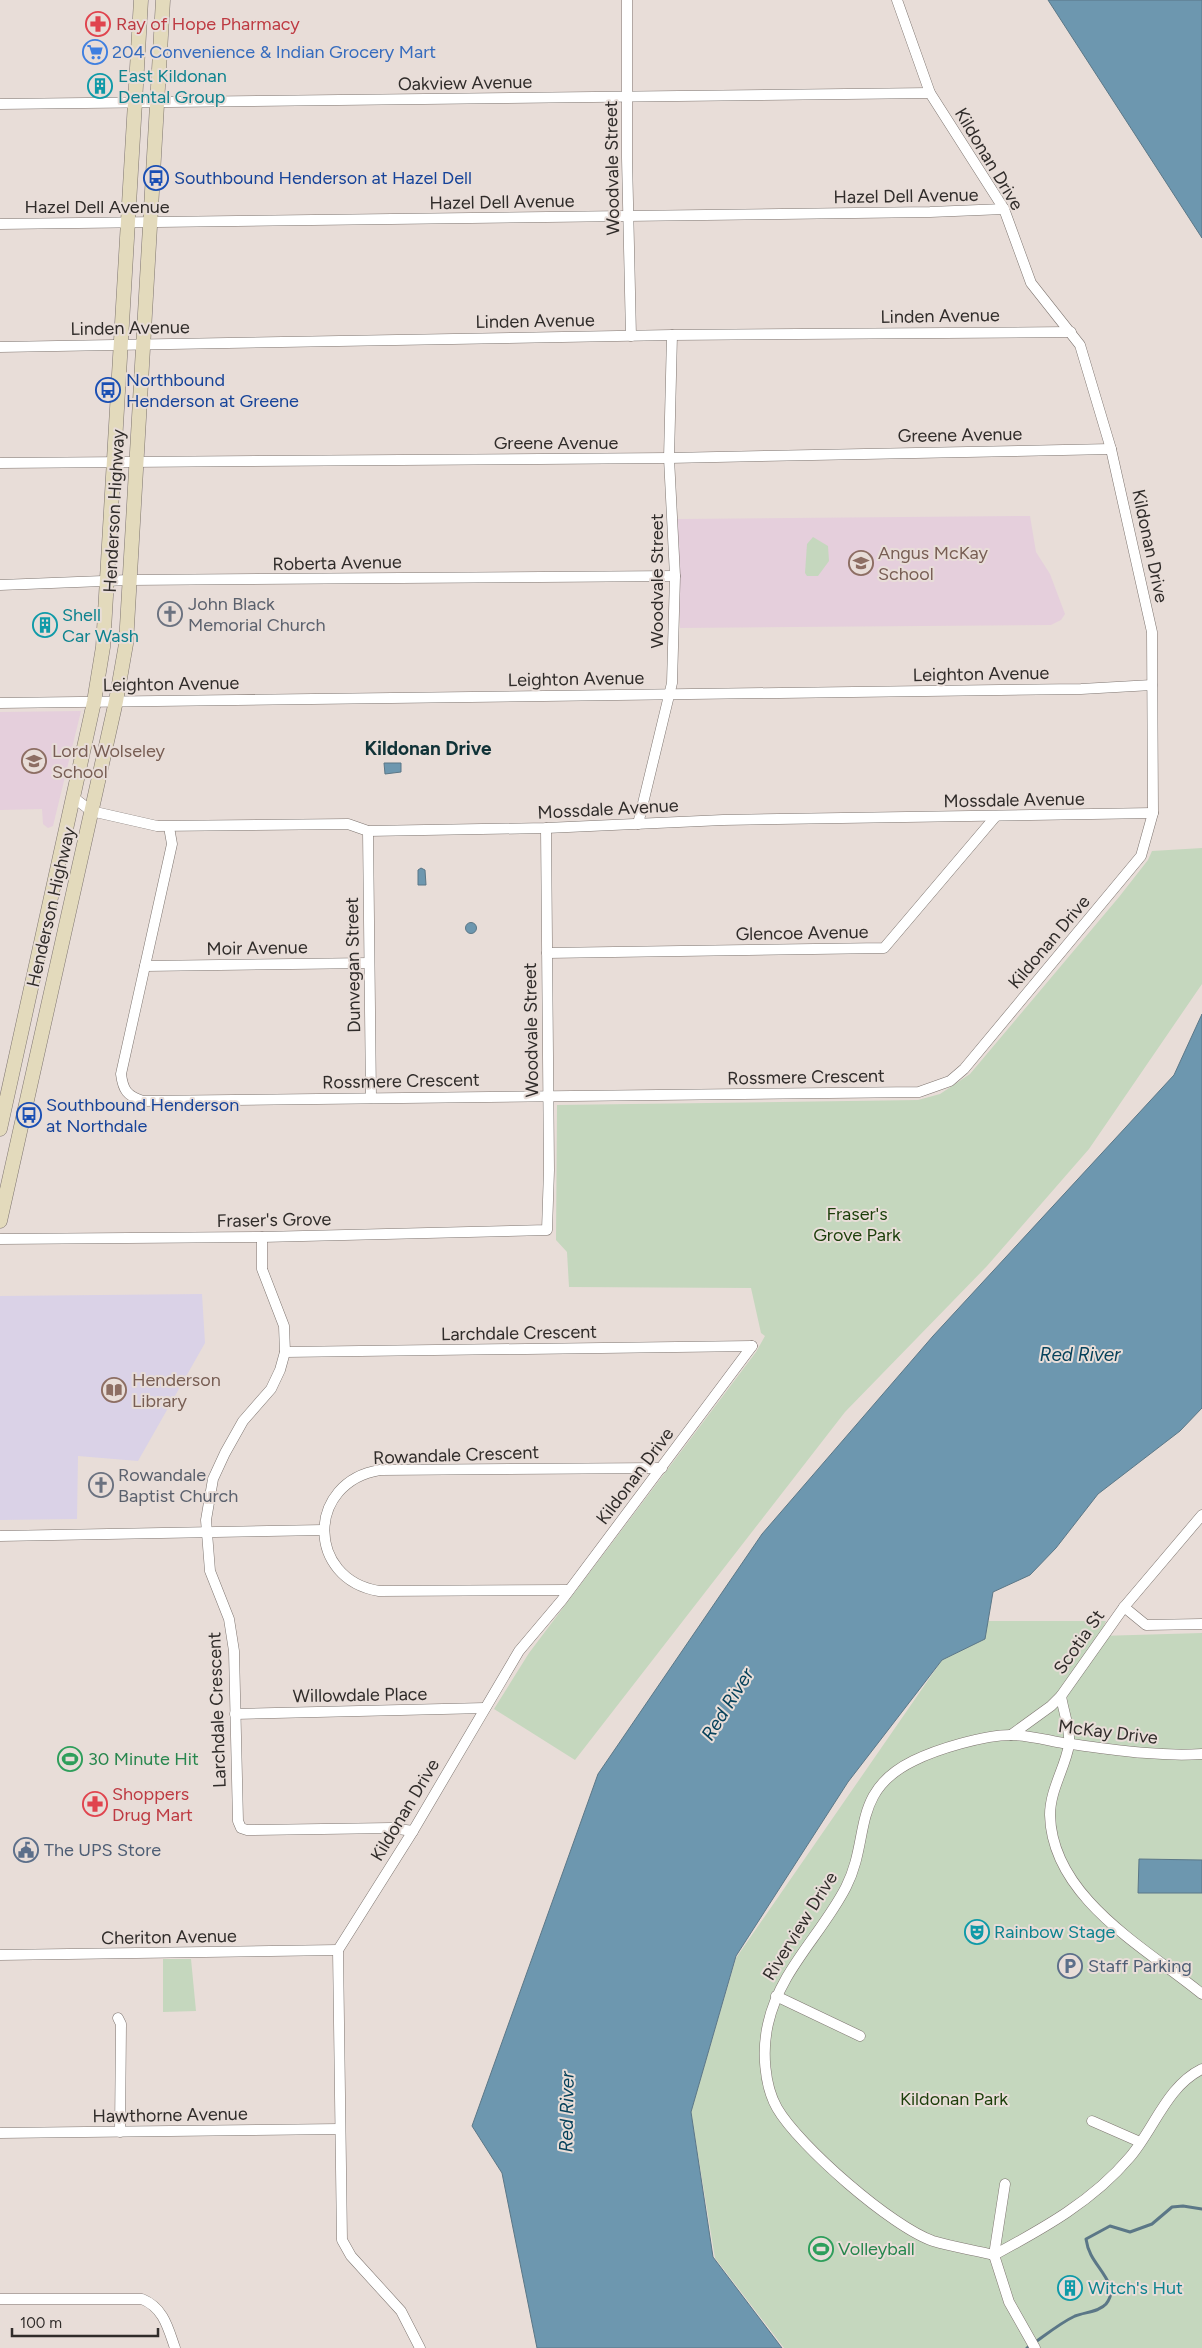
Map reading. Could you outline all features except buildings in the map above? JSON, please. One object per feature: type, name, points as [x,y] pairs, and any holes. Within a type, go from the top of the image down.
[{"type":"main road","name":"Henderson Highway","points":[[0,1130],[94,702],[103,647],[141,0]]},
{"type":"main road","name":"Henderson Highway","points":[[0,1221],[116,701],[126,644],[128,580],[163,0]]},
{"type":"main road","points":[[49,906],[69,911]]},
{"type":"main road","points":[[23,1024],[43,1027]]},
{"type":"street","name":"Woodvale Street","points":[[627,0],[628,217],[631,336]]},
{"type":"street","name":"Kildonan Drive","points":[[897,0],[930,93],[1004,209],[1031,283],[1080,345],[1111,450],[1152,632],[1153,813],[1141,856],[976,1054],[950,1081]]},
{"type":"street","name":"Oakview Avenue","points":[[0,104],[930,93]]},
{"type":"street","name":"Hazel Dell Avenue","points":[[0,224],[628,217],[1004,209]]},
{"type":"street","name":"Linden Avenue","points":[[0,347],[672,335],[1071,332]]},
{"type":"street","name":"Woodvale Street","points":[[638,824],[669,695],[674,634],[675,576],[669,458],[672,335]]},
{"type":"street","name":"Greene Avenue","points":[[0,464],[669,458],[1111,450]]},
{"type":"street","name":"Roberta Avenue","points":[[0,585],[128,580],[675,576]]},
{"type":"street","name":"Leighton Avenue","points":[[0,703],[1081,689],[1152,686]]},
{"type":"street","name":"Mossdale Avenue","points":[[73,797],[91,811],[169,827],[348,824],[368,831],[1153,813]]},
{"type":"street","name":"Glencoe Avenue","points":[[547,953],[884,948],[996,816]]},
{"type":"street","name":"Rossmere Crescent","points":[[169,827],[172,844],[121,1074],[122,1086],[129,1096],[143,1101],[919,1092],[950,1081]]},
{"type":"street","name":"Woodvale Street","points":[[546,828],[547,1230]]},
{"type":"street","name":"Dunvegan Street","points":[[368,831],[371,1098]]},
{"type":"street","name":"Moir Avenue","points":[[144,966],[369,962]]},
{"type":"street","name":"Fraser's Grove","points":[[0,1239],[262,1237],[547,1230]]},
{"type":"street","name":"Larchdale Crescent","points":[[262,1237],[262,1269],[284,1326],[285,1352],[280,1370],[271,1390],[243,1421],[224,1452],[213,1479],[206,1520],[210,1571],[229,1619],[232,1635],[238,1821],[241,1828],[247,1830],[391,1828],[413,1832]]},
{"type":"street","name":"Kildonan Drive","points":[[338,1950],[413,1832],[519,1651],[569,1590],[752,1346]]},
{"type":"street","name":"Larchdale Crescent","points":[[285,1352],[752,1346]]},
{"type":"street","name":"Rowandale Crescent","points":[[569,1590],[369,1589],[352,1583],[336,1566],[328,1552],[324,1530],[329,1508],[342,1486],[354,1478],[371,1472],[662,1468]]},
{"type":"street","name":"Scotia St","points":[[1011,1735],[1051,1706],[1061,1696],[1124,1606],[1202,1515]]},
{"type":"street","points":[[0,1536],[206,1534],[324,1530]]},
{"type":"street","points":[[1124,1606],[1146,1625],[1202,1624]]},
{"type":"street","name":"Scotia St","points":[[1061,1696],[1069,1744]]},
{"type":"street","name":"Willowdale Place","points":[[236,1714],[485,1708]]},
{"type":"street","name":"McKay Drive","points":[[1011,1735],[1164,1755],[1202,1754]]},
{"type":"street","name":"Riverview Drive","points":[[994,2255],[932,2241],[896,2221],[814,2154],[792,2130],[776,2107],[768,2081],[764,2050],[768,2023],[776,1996],[784,1978],[845,1889],[852,1872],[868,1804],[882,1785],[902,1766],[916,1759],[971,1742],[1011,1735]]},
{"type":"street","points":[[1069,1744],[1054,1790],[1050,1815],[1059,1857],[1072,1883],[1113,1926],[1202,1994]]},
{"type":"street","points":[[338,1950],[340,2227],[344,2246],[401,2311],[420,2348]]},
{"type":"street","name":"Cheriton Avenue","points":[[0,1955],[338,1950]]},
{"type":"street","points":[[776,1996],[860,2036]]},
{"type":"street","points":[[118,2018],[121,2024],[120,2132]]},
{"type":"street","points":[[994,2255],[1056,2221],[1095,2193],[1130,2158],[1181,2084],[1202,2070]]},
{"type":"street","points":[[1092,2121],[1140,2142]]},
{"type":"street","name":"Hawthorne Avenue","points":[[0,2133],[340,2129]]},
{"type":"street","points":[[1005,2184],[994,2255],[1009,2302],[1035,2348]]},
{"type":"street","points":[[0,2299],[142,2299],[154,2305],[163,2315],[175,2348]]},
{"type":"shaded area","name":"Angus McKay School","points":[[1030,516],[1036,552],[1050,574],[1065,614],[1061,620],[1051,625],[680,628],[677,519]]},
{"type":"shaded area","name":"Lord Wolseley School","points":[[81,711],[53,826],[48,828],[43,824],[42,809],[0,810],[0,712]]},
{"type":"shaded area","points":[[202,1294],[205,1343],[138,1461],[78,1456],[77,1519],[0,1520],[0,1296]]},
{"type":"green space","points":[[813,537],[828,546],[829,561],[818,576],[807,576],[805,573],[807,544]]},
{"type":"green space","name":"Fraser's Grove Park","points":[[1202,848],[1202,984],[1089,1149],[987,1266],[845,1412],[575,1760],[494,1709],[529,1653],[756,1352],[765,1336],[761,1333],[751,1288],[569,1287],[567,1252],[556,1240],[557,1105],[918,1100],[940,1094],[970,1074],[1119,897],[1148,860],[1152,851]]},
{"type":"green space","name":"Kildonan Park","points":[[987,1621],[1106,1621],[1099,1636],[1202,1633],[1202,2348],[784,2348],[715,2258],[691,2112],[736,1958],[942,1660],[985,1639]]},
{"type":"green space","points":[[163,1959],[191,1959],[196,2011],[163,2012]]},
{"type":"water","points":[[1048,0],[1202,0],[1202,238]]},
{"type":"water","points":[[384,763],[401,763],[401,772],[385,774]]},
{"type":"water","points":[[421,868],[425,870],[426,885],[418,885],[418,870]]},
{"type":"water","points":[[471,922],[477,928],[471,934],[465,928]]},
{"type":"water","name":"Red River","points":[[1202,1014],[1202,1408],[1180,1431],[1098,1494],[1056,1548],[1030,1575],[993,1592],[985,1639],[942,1660],[848,1782],[736,1956],[691,2112],[713,2257],[782,2348],[537,2348],[502,2173],[472,2126],[598,1774],[762,1534],[933,1336],[1174,1075]]},
{"type":"water","points":[[1139,1859],[1202,1860],[1202,1893],[1138,1893]]},
{"type":"waterway","points":[[1027,2348],[1069,2319],[1100,2309],[1109,2300],[1110,2286],[1090,2253],[1086,2239],[1110,2226],[1130,2232],[1152,2224],[1172,2207],[1183,2206],[1202,2209]]},
{"type":"place","name":"Ray of Hope Pharmacy","points":[[98,24]]},
{"type":"place","name":"204 Convenience & Indian Grocery Mart","points":[[95,52]]},
{"type":"place","name":"East Kildonan Dental Group","points":[[100,86]]},
{"type":"place","name":"Southbound Henderson at Hazel Dell","points":[[156,178]]},
{"type":"place","name":"Northbound Henderson at Greene","points":[[108,390]]},
{"type":"place","name":"Angus McKay School","points":[[861,563]]},
{"type":"place","name":"John Black Memorial Church","points":[[170,614]]},
{"type":"place","name":"Shell Car Wash","points":[[45,625]]},
{"type":"place","name":"Lord Wolseley School","points":[[34,761]]},
{"type":"place","name":"Southbound Henderson at Northdale","points":[[29,1115]]},
{"type":"place","name":"Henderson Library","points":[[114,1390]]},
{"type":"place","name":"Rowandale Baptist Church","points":[[101,1485]]},
{"type":"place","name":"30 Minute Hit","points":[[70,1759]]},
{"type":"place","name":"Shoppers Drug Mart","points":[[95,1804]]},
{"type":"place","name":"The UPS Store","points":[[26,1850]]},
{"type":"place","name":"Rainbow Stage","points":[[977,1932]]},
{"type":"place","name":"Staff Parking","points":[[1070,1966]]},
{"type":"place","name":"Volleyball","points":[[821,2249]]},
{"type":"place","name":"Witch's Hut","points":[[1070,2288]]},
{"type":"district","name":"Kildonan Drive","points":[[428,748]]}]
